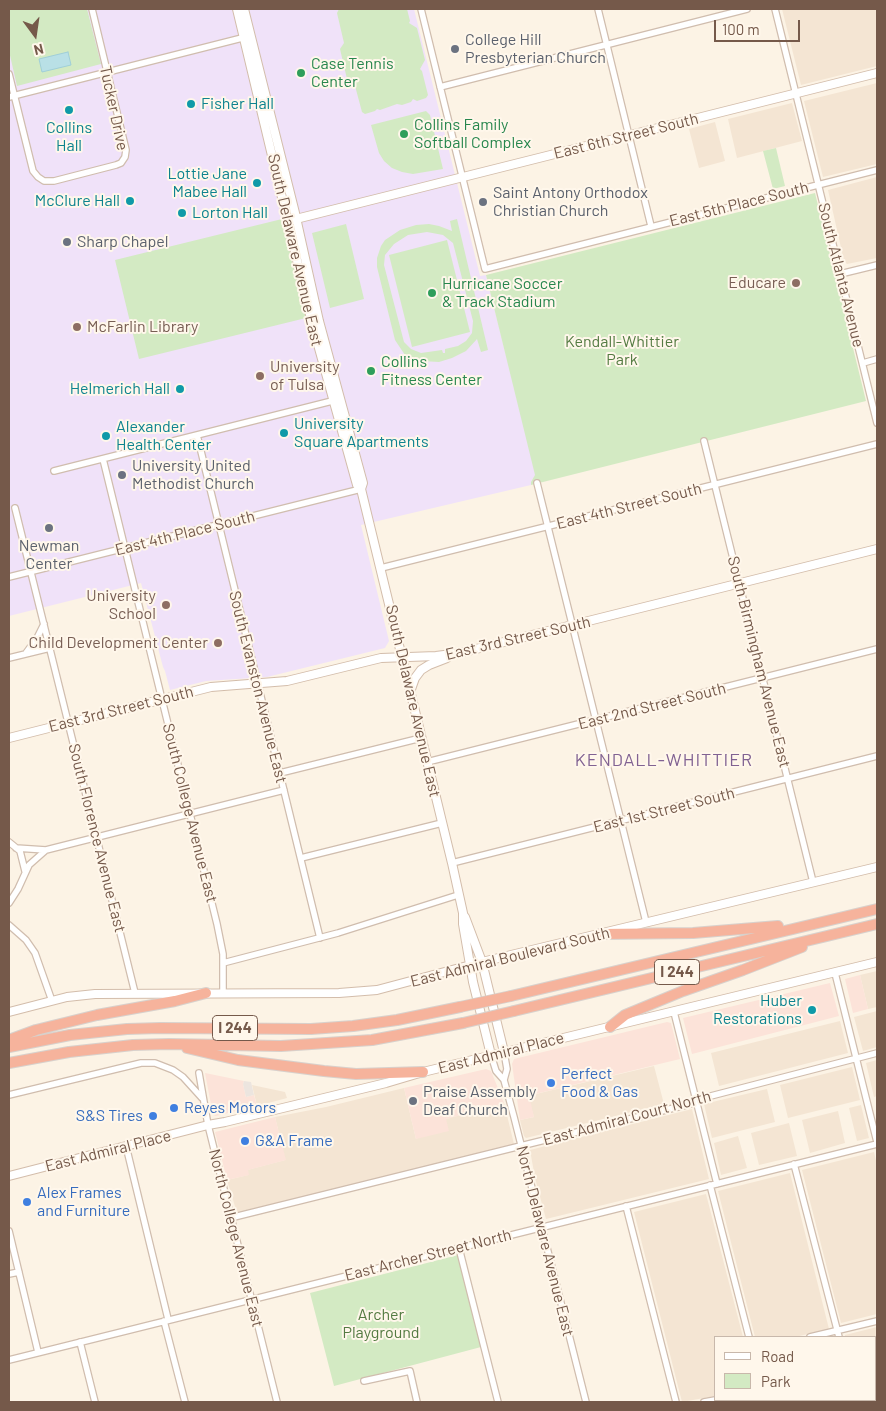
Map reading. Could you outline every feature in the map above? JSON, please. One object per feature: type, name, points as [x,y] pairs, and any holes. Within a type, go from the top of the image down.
[{"type":"highway","name":"I 244","points":[[9,1047],[70,1035],[152,1028],[311,1029],[397,1020],[511,996],[877,909]]},
{"type":"highway","name":"I 244","points":[[9,1063],[100,1048],[169,1044],[281,1046],[372,1040],[463,1023],[877,924]]},
{"type":"highway","points":[[600,934],[693,933],[737,928],[807,925]]},
{"type":"highway","points":[[610,1027],[625,1015],[683,991],[839,933]]},
{"type":"highway","points":[[9,1040],[36,1030],[90,1016],[176,1001],[206,993]]},
{"type":"highway","points":[[169,1044],[238,1060],[332,1072],[356,1074],[424,1072]]},
{"type":"street","name":"Tucker Drive","points":[[9,74],[11,96],[33,172],[38,177],[44,181],[54,181],[110,167],[121,162],[125,157],[126,150],[92,9]]},
{"type":"street","name":"South Delaware Avenue East","points":[[237,9],[247,37],[319,321],[337,400],[363,483],[361,489],[452,863],[458,895],[482,962]]},
{"type":"street","name":"South Delaware Avenue East","points":[[244,9],[247,37]]},
{"type":"street","points":[[421,9],[462,177]]},
{"type":"street","points":[[598,9],[651,226]]},
{"type":"street","points":[[440,87],[747,9]]},
{"type":"street","name":"South Atlanta Avenue","points":[[775,9],[877,423]]},
{"type":"street","points":[[11,96],[247,37]]},
{"type":"street","name":"East 6th Street South","points":[[292,220],[877,73]]},
{"type":"street","name":"East 5th Place South","points":[[462,177],[485,269],[877,170]]},
{"type":"street","points":[[840,274],[877,265]]},
{"type":"street","points":[[863,362],[877,359]]},
{"type":"street","points":[[54,471],[337,400]]},
{"type":"street","name":"South Evanston Avenue East","points":[[197,436],[320,938]]},
{"type":"street","name":"South Birmingham Avenue East","points":[[704,441],[813,882]]},
{"type":"street","name":"East 4th Street South","points":[[381,568],[877,444]]},
{"type":"street","name":"South College Avenue East","points":[[103,459],[217,924],[223,963],[223,993]]},
{"type":"street","points":[[537,482],[646,922]]},
{"type":"street","name":"East 4th Place South","points":[[9,577],[361,489]]},
{"type":"street","name":"South Florence Avenue East","points":[[15,508],[135,993]]},
{"type":"street","name":"East 3rd Street South","points":[[9,738],[211,687],[287,681],[374,659],[460,653],[877,549]]},
{"type":"street","points":[[26,653],[44,624]]},
{"type":"street","points":[[9,658],[50,648]]},
{"type":"street","name":"East 2nd Street South","points":[[427,762],[877,649]]},
{"type":"street","points":[[410,692],[415,678],[429,664],[460,653]]},
{"type":"street","points":[[280,773],[421,738]]},
{"type":"street","name":"East 1st Street South","points":[[452,863],[877,756]]},
{"type":"street","points":[[16,848],[46,850],[284,790]]},
{"type":"street","points":[[301,858],[442,823]]},
{"type":"street","points":[[9,842],[22,855],[26,871]]},
{"type":"street","points":[[9,903],[32,862],[46,850]]},
{"type":"street","name":"East Admiral Boulevard South","points":[[135,993],[358,992],[395,986],[482,962],[877,867]]},
{"type":"street","points":[[223,963],[356,928],[458,895]]},
{"type":"street","name":"South Delaware Avenue East","points":[[463,913],[470,965]]},
{"type":"street","points":[[9,925],[26,940],[35,953],[52,1001]]},
{"type":"street","name":"North Delaware Avenue East","points":[[482,962],[504,1052],[506,1069],[504,1080],[586,1402]]},
{"type":"street","name":"East Admiral Place","points":[[9,1176],[208,1125],[375,1086],[504,1052],[877,962]]},
{"type":"street","name":"North Delaware Avenue East","points":[[470,965],[496,1071],[504,1080]]},
{"type":"street","points":[[835,973],[877,1143]]},
{"type":"street","points":[[9,1012],[82,995],[135,993]]},
{"type":"street","points":[[674,1012],[697,1101],[713,1184],[749,1336]]},
{"type":"street","name":"East Admiral Court North","points":[[230,1218],[690,1104],[703,1098],[877,1053]]},
{"type":"street","points":[[9,1095],[141,1063],[164,1066],[183,1076],[203,1099]]},
{"type":"street","name":"North College Avenue East","points":[[199,1073],[208,1125],[276,1402]]},
{"type":"street","name":"East Archer Street North","points":[[9,1360],[877,1143]]},
{"type":"street","points":[[126,1146],[185,1402]]},
{"type":"street","points":[[794,1164],[838,1334]]},
{"type":"street","points":[[626,1206],[676,1402]]},
{"type":"street","points":[[9,1231],[38,1352]]},
{"type":"street","points":[[459,1248],[498,1402]]},
{"type":"street","points":[[9,1274],[19,1272]]},
{"type":"street","points":[[819,1336],[838,1334],[877,1320]]},
{"type":"street","points":[[80,1342],[95,1402]]},
{"type":"street","points":[[364,1381],[410,1371],[417,1402]]},
{"type":"shaded area","name":"University of Tulsa","points":[[9,9],[414,9],[480,276],[486,275],[536,475],[531,485],[361,525],[389,641],[385,648],[267,677],[206,681],[170,690],[141,583],[9,616]]},
{"type":"shaded area","points":[[782,9],[877,9],[877,66],[801,85]]},
{"type":"shaded area","points":[[877,83],[877,164],[823,177],[804,101]]},
{"type":"shaded area","points":[[792,103],[802,141],[737,158],[728,119]]},
{"type":"shaded area","points":[[715,122],[725,161],[699,168],[689,129]]},
{"type":"shaded area","points":[[877,177],[877,258],[847,264],[844,261],[828,190]]},
{"type":"shaded area","points":[[877,971],[877,1007],[868,1009],[860,975]]},
{"type":"shaded area","points":[[860,975],[868,1009],[853,1013],[845,979]]},
{"type":"shaded area","points":[[830,983],[839,1016],[692,1054],[683,1018]]},
{"type":"shaded area","points":[[877,1011],[877,1047],[863,1051],[854,1017]]},
{"type":"shaded area","points":[[840,1021],[848,1053],[719,1086],[711,1053]]},
{"type":"shaded area","points":[[667,1022],[671,1023],[680,1059],[527,1096],[530,1099],[534,1117],[520,1120],[512,1064],[514,1059]]},
{"type":"shaded area","points":[[877,1060],[877,1096],[874,1097],[866,1063]]},
{"type":"shaded area","points":[[654,1066],[664,1104],[526,1138],[524,1136],[520,1120],[534,1117],[527,1096]]},
{"type":"shaded area","points":[[852,1067],[860,1100],[788,1118],[780,1085]]},
{"type":"shaded area","points":[[486,1069],[491,1071],[504,1103],[446,1119],[449,1131],[416,1139],[404,1088]]},
{"type":"shaded area","points":[[205,1073],[244,1081],[246,1097],[254,1095],[257,1106],[216,1116],[213,1115]]},
{"type":"shaded area","points":[[244,1081],[251,1082],[254,1095],[246,1097]]},
{"type":"shaded area","points":[[252,1085],[285,1092],[287,1098],[257,1106]]},
{"type":"shaded area","points":[[404,1088],[416,1139],[446,1119],[504,1103],[514,1144],[237,1213],[227,1180],[248,1175],[247,1170],[285,1160],[275,1117]]},
{"type":"shaded area","points":[[767,1089],[775,1122],[712,1138],[704,1104]]},
{"type":"shaded area","points":[[861,1105],[869,1138],[857,1141],[849,1108]]},
{"type":"shaded area","points":[[692,1109],[709,1179],[546,1219],[530,1150]]},
{"type":"shaded area","points":[[838,1111],[845,1143],[810,1153],[802,1120]]},
{"type":"shaded area","points":[[275,1117],[286,1160],[248,1170],[249,1175],[227,1180],[215,1132]]},
{"type":"shaded area","points":[[789,1123],[797,1156],[759,1165],[751,1133]]},
{"type":"shaded area","points":[[738,1136],[747,1168],[721,1175],[714,1143]]},
{"type":"shaded area","points":[[874,1152],[877,1165],[877,1314],[841,1323],[802,1170]]},
{"type":"shaded area","points":[[790,1173],[829,1329],[799,1336],[755,1336],[718,1191]]},
{"type":"shaded area","points":[[706,1194],[743,1336],[714,1336],[714,1396],[682,1402],[634,1212]]},
{"type":"shaded area","points":[[877,1327],[877,1356],[876,1336],[845,1335]]},
{"type":"shaded area","points":[[876,1370],[877,1402],[861,1402],[876,1401]]},
{"type":"shaded area","points":[[772,1401],[848,1401],[848,1402]]},
{"type":"green space","points":[[9,9],[87,9],[101,64],[17,86],[9,51]]},
{"type":"green space","points":[[339,9],[407,9],[409,23],[417,28],[425,60],[420,69],[428,95],[426,98],[417,101],[413,99],[411,102],[402,105],[397,104],[365,114],[362,112],[354,82],[347,79],[340,49],[344,43],[337,13]]},
{"type":"green space","name":"Collins Family Softball Complex","points":[[426,111],[430,115],[443,169],[413,174],[392,168],[379,153],[371,125]]},
{"type":"green space","points":[[776,148],[785,186],[773,189],[763,151]]},
{"type":"green space","name":"Kendall-Whittier Park","points":[[815,193],[866,401],[531,485],[535,475],[486,275]]},
{"type":"green space","points":[[282,219],[306,318],[139,359],[115,260]]},
{"type":"green space","points":[[457,219],[488,350],[481,352],[477,339],[466,351],[452,358],[439,362],[421,361],[405,355],[395,340],[377,267],[377,258],[385,240],[400,230],[416,225],[429,224],[452,231],[450,221]],"holes":[[[427,232],[443,235],[453,243],[473,321],[472,333],[466,341],[458,346],[445,349],[445,353],[442,350],[421,353],[411,349],[404,342],[384,265],[385,255],[394,244],[408,235]]]},
{"type":"green space","points":[[346,224],[364,299],[330,308],[312,233]]},
{"type":"green space","points":[[447,240],[470,332],[412,347],[389,255]]},
{"type":"green space","name":"Archer Playground","points":[[458,1255],[481,1347],[334,1386],[310,1293]]},
{"type":"water","points":[[68,52],[71,65],[42,72],[39,59]]},
{"type":"place","name":"College Hill Presbyterian Church","points":[[455,49]]},
{"type":"place","name":"Case Tennis Center","points":[[301,73]]},
{"type":"place","name":"Fisher Hall","points":[[191,104]]},
{"type":"place","name":"Collins Hall","points":[[69,110]]},
{"type":"place","name":"Collins Family Softball Complex","points":[[404,134]]},
{"type":"place","name":"Lottie Jane Mabee Hall","points":[[257,183]]},
{"type":"place","name":"McClure Hall","points":[[130,201]]},
{"type":"place","name":"Saint Antony Orthodox Christian Church","points":[[483,202]]},
{"type":"place","name":"Lorton Hall","points":[[182,213]]},
{"type":"place","name":"Sharp Chapel","points":[[67,242]]},
{"type":"place","name":"Educare","points":[[796,283]]},
{"type":"place","name":"Hurricane Soccer & Track Stadium","points":[[432,293]]},
{"type":"place","name":"McFarlin Library","points":[[77,327]]},
{"type":"place","name":"Collins Fitness Center","points":[[371,371]]},
{"type":"place","name":"University of Tulsa","points":[[260,376]]},
{"type":"place","name":"Helmerich Hall","points":[[180,389]]},
{"type":"place","name":"University Square Apartments","points":[[284,433]]},
{"type":"place","name":"Alexander Health Center","points":[[106,436]]},
{"type":"place","name":"University United Methodist Church","points":[[122,475]]},
{"type":"place","name":"Newman Center","points":[[49,528]]},
{"type":"place","name":"University School","points":[[166,605]]},
{"type":"place","name":"Child Development Center","points":[[218,643]]},
{"type":"place","name":"Huber Restorations","points":[[812,1010]]},
{"type":"place","name":"Perfect Food & Gas","points":[[551,1083]]},
{"type":"place","name":"Praise Assembly Deaf Church","points":[[413,1101]]},
{"type":"place","name":"Reyes Motors","points":[[174,1108]]},
{"type":"place","name":"S&S Tires","points":[[153,1116]]},
{"type":"place","name":"G&A Frame","points":[[245,1141]]},
{"type":"place","name":"Alex Frames and Furniture","points":[[27,1202]]},
{"type":"district","name":"KENDALL-WHITTIER","points":[[664,760]]}]
